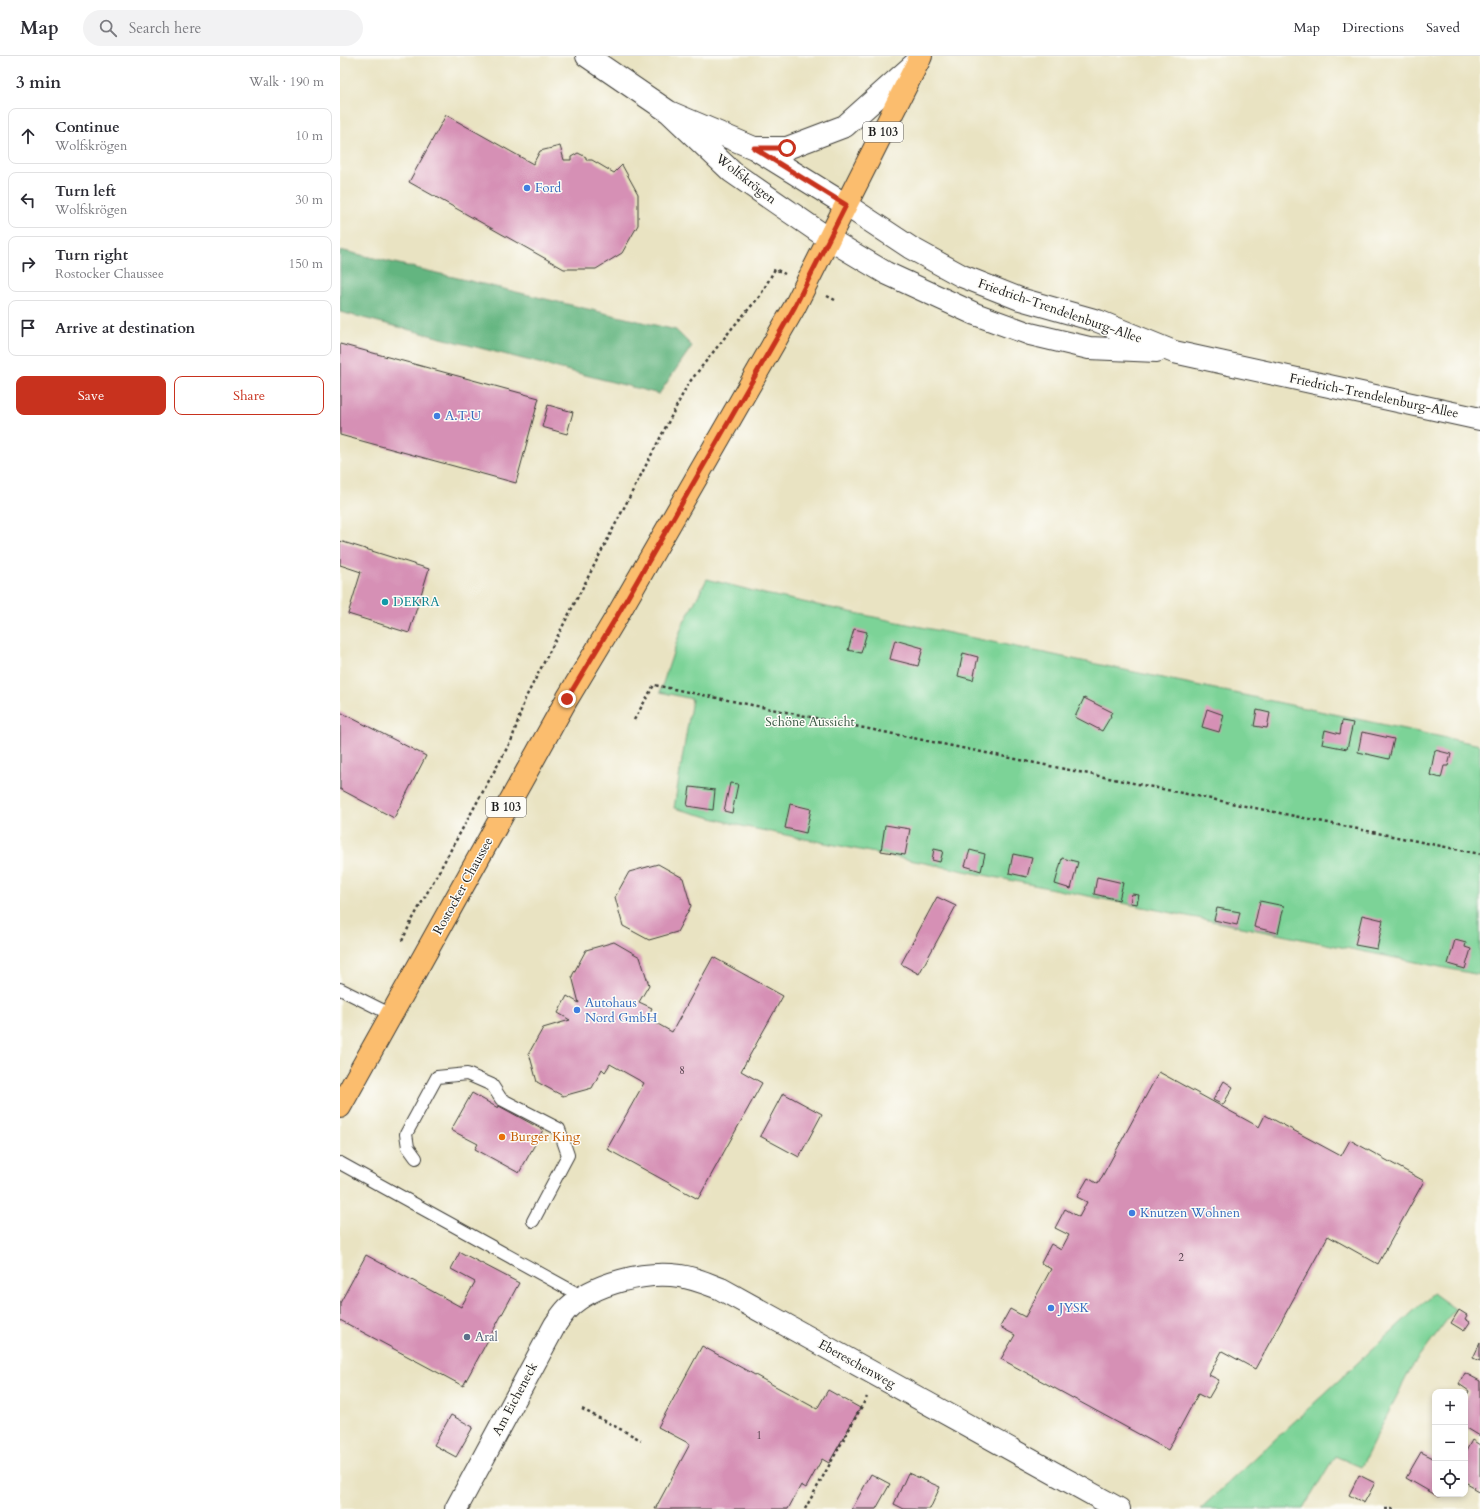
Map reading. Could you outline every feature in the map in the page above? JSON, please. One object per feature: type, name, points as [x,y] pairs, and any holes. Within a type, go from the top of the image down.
[{"type":"main road","name":"Rostocker Chaussee","points":[[340,1107],[567,699],[617,616],[794,308],[920,58]]},
{"type":"street","name":"Wolfskrögen","points":[[587,56],[669,112],[732,172],[829,239]]},
{"type":"street","name":"Wolfskrögen","points":[[754,148],[787,148],[845,126],[920,58]]},
{"type":"street","name":"Wolfskrögen","points":[[669,112],[754,148],[846,205]]},
{"type":"street","name":"Friedrich-Trendelenburg-Allee","points":[[846,205],[911,248],[962,276],[1020,299],[1098,321],[1174,352]]},
{"type":"street","name":"Friedrich-Trendelenburg-Allee","points":[[829,239],[886,273],[975,314],[1030,334],[1089,348],[1174,352],[1480,419]]},
{"type":"street","name":"Ebereschenweg","points":[[583,1297],[603,1287],[650,1275],[680,1276],[703,1282],[721,1289],[1119,1509]]},
{"type":"street","name":"Am Eicheneck","points":[[456,1509],[554,1325],[567,1308],[583,1297]]},
{"type":"lane","points":[[340,989],[392,1015]]},
{"type":"lane","points":[[416,1158],[408,1148],[406,1134],[437,1077],[467,1074],[492,1085],[501,1099],[559,1129],[568,1156],[533,1221]]},
{"type":"lane","points":[[340,1163],[583,1297]]},
{"type":"path","points":[[402,942],[411,922],[512,739],[525,699],[688,384],[733,327],[760,296],[775,269]]},
{"type":"path","points":[[634,720],[654,685],[1480,854]]},
{"type":"path","points":[[805,1509],[869,1394]]},
{"type":"path","points":[[582,1409],[641,1440]]},
{"type":"path","points":[[1385,1509],[1397,1509]]},
{"type":"green space","points":[[340,250],[676,330],[692,346],[659,394],[340,312]]},
{"type":"green space","name":"Schöne Aussicht","points":[[707,579],[765,594],[1480,745],[1480,975],[746,827],[674,808],[692,699],[660,692],[682,626]]},
{"type":"green space","points":[[1433,1293],[1455,1309],[1411,1368],[1361,1467],[1335,1456],[1303,1509],[1200,1509]]},
{"type":"building","name":"Ford","points":[[446,115],[533,164],[540,151],[560,146],[564,160],[571,160],[571,157],[578,153],[586,157],[586,160],[592,160],[614,173],[622,165],[638,194],[638,225],[622,253],[596,269],[564,269],[409,182]]},
{"type":"building","name":"A.T.U","points":[[340,344],[539,398],[516,483],[340,435]]},
{"type":"building","points":[[548,405],[573,412],[567,434],[542,427]]},
{"type":"building","points":[[340,541],[429,569],[409,633],[348,614],[361,572],[340,565]]},
{"type":"building","points":[[854,629],[867,632],[861,653],[848,650]]},
{"type":"building","points":[[895,640],[923,648],[918,666],[890,659]]},
{"type":"building","points":[[963,653],[978,657],[973,680],[958,676]]},
{"type":"building","points":[[1084,698],[1112,712],[1102,731],[1075,717]]},
{"type":"building","points":[[1207,709],[1224,715],[1219,732],[1202,727]]},
{"type":"building","points":[[1257,710],[1270,713],[1267,728],[1254,726]]},
{"type":"building","points":[[340,712],[426,756],[394,818],[340,789]]},
{"type":"building","points":[[1342,721],[1353,723],[1347,749],[1322,744],[1325,730],[1340,734]]},
{"type":"building","points":[[1362,732],[1394,739],[1389,759],[1358,752]]},
{"type":"building","points":[[1435,750],[1451,754],[1448,766],[1444,766],[1441,778],[1430,775]]},
{"type":"building","points":[[730,783],[738,784],[732,813],[724,811]]},
{"type":"building","points":[[690,787],[715,790],[713,810],[687,806]]},
{"type":"building","points":[[790,804],[811,809],[806,833],[785,828]]},
{"type":"building","points":[[885,825],[910,829],[905,855],[881,851]]},
{"type":"building","points":[[934,849],[943,851],[940,862],[932,860]]},
{"type":"building","points":[[970,850],[985,854],[981,871],[965,866]]},
{"type":"building","points":[[1013,854],[1032,858],[1027,877],[1009,873]]},
{"type":"building","points":[[1062,858],[1078,862],[1071,889],[1055,884]]},
{"type":"building","points":[[658,864],[683,878],[691,906],[677,932],[649,940],[623,926],[615,897],[629,872]]},
{"type":"building","points":[[1097,877],[1123,883],[1119,900],[1094,894]]},
{"type":"building","points":[[1132,894],[1139,895],[1137,904],[1130,903]]},
{"type":"building","points":[[937,897],[956,906],[919,974],[901,964]]},
{"type":"building","points":[[1260,901],[1284,906],[1278,933],[1254,927]]},
{"type":"building","points":[[1217,908],[1240,912],[1237,925],[1214,920]]},
{"type":"building","points":[[1362,915],[1383,920],[1377,949],[1355,945]]},
{"type":"building","points":[[1455,940],[1466,943],[1465,947],[1471,949],[1465,969],[1448,964]]},
{"type":"building","points":[[614,942],[640,957],[649,985],[639,1002],[652,1008],[647,1018],[672,1032],[713,957],[783,996],[741,1071],[762,1083],[698,1199],[607,1149],[644,1083],[610,1064],[605,1072],[602,1069],[592,1088],[563,1096],[537,1082],[529,1053],[543,1028],[570,1020],[558,1013],[567,996],[579,1003],[572,976],[586,950]]},
{"type":"building","points":[[1159,1072],[1259,1127],[1265,1115],[1341,1156],[1350,1140],[1424,1181],[1378,1264],[1328,1236],[1255,1369],[1222,1351],[1209,1375],[1219,1380],[1208,1399],[1198,1394],[1168,1450],[1001,1359],[1015,1335],[1000,1327],[1010,1309],[1025,1317],[1051,1269],[1041,1263],[1051,1244],[1061,1250],[1069,1235],[1055,1228],[1065,1209],[1079,1217],[1087,1202],[1077,1197],[1088,1178],[1098,1184]]},
{"type":"building","points":[[1224,1081],[1233,1087],[1223,1105],[1213,1100]]},
{"type":"building","name":"Burger King","points":[[472,1093],[498,1108],[499,1106],[543,1130],[519,1173],[475,1149],[478,1144],[451,1130]]},
{"type":"building","points":[[783,1093],[822,1114],[799,1157],[760,1136]]},
{"type":"building","points":[[460,1252],[519,1283],[463,1386],[340,1320],[340,1303],[366,1255],[461,1307],[475,1282],[451,1269]]},
{"type":"building","points":[[1459,1310],[1467,1315],[1465,1319],[1470,1322],[1464,1331],[1451,1323]]},
{"type":"building","points":[[1480,1343],[1480,1361],[1473,1358]]},
{"type":"building","points":[[702,1346],[817,1409],[828,1390],[860,1408],[829,1463],[822,1459],[806,1488],[801,1485],[788,1509],[655,1509],[690,1444],[658,1427]]},
{"type":"building","points":[[1465,1373],[1480,1381],[1480,1436],[1468,1429],[1469,1391],[1459,1384]]},
{"type":"building","points":[[451,1415],[473,1427],[456,1457],[434,1445]]},
{"type":"building","points":[[1472,1440],[1480,1445],[1480,1493],[1468,1484],[1468,1447]]},
{"type":"building","points":[[1421,1452],[1432,1458],[1432,1493],[1406,1478]]},
{"type":"building","points":[[908,1473],[940,1487],[930,1509],[904,1509],[894,1504]]},
{"type":"building","points":[[871,1474],[890,1484],[876,1509],[852,1509]]},
{"type":"building","points":[[1359,1475],[1375,1483],[1364,1503],[1349,1495]]},
{"type":"place","name":"Ford","points":[[527,188]]},
{"type":"place","name":"A.T.U","points":[[437,416]]},
{"type":"place","name":"DEKRA","points":[[385,602]]},
{"type":"place","name":"Autohaus Nord GmbH","points":[[577,1010]]},
{"type":"place","name":"Burger King","points":[[502,1137]]},
{"type":"place","name":"Knutzen Wohnen","points":[[1132,1213]]},
{"type":"place","name":"JYSK","points":[[1051,1308]]},
{"type":"place","name":"Aral","points":[[467,1337]]},
{"type":"route","points":[[567,699],[617,616],[794,308],[846,205],[754,148],[787,148]]}]
